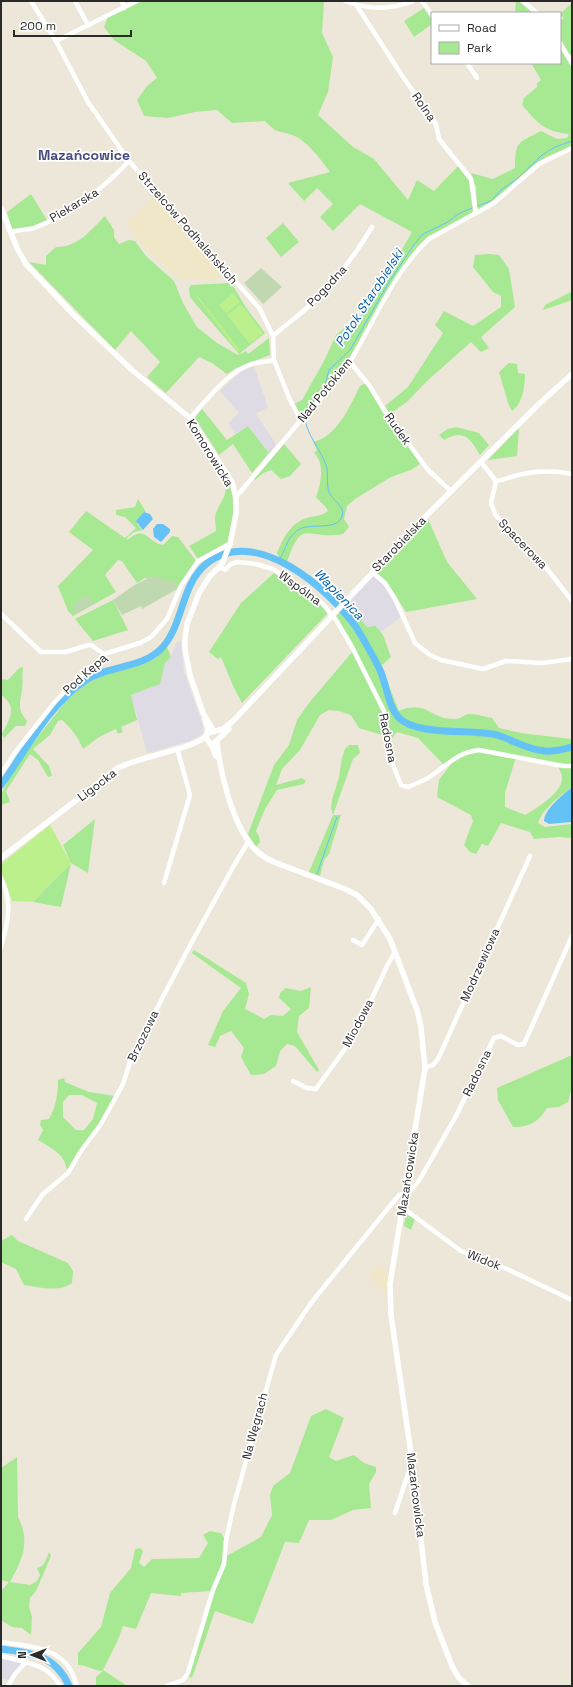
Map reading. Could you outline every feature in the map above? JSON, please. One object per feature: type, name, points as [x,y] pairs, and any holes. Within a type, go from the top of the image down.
[{"type":"street","name":"Strzelców Podhalańskich","points":[[31,1],[56,41],[88,102],[129,161],[260,309],[273,336],[274,360],[290,400],[302,419]]},
{"type":"street","points":[[74,1],[88,25]]},
{"type":"street","points":[[122,1],[124,8]]},
{"type":"street","points":[[56,41],[137,1]]},
{"type":"street","points":[[345,1],[357,6],[390,8],[414,1]]},
{"type":"street","points":[[422,1],[431,14]]},
{"type":"street","points":[[523,1],[536,12]]},
{"type":"street","name":"Rolna","points":[[357,6],[401,74],[436,124],[440,139],[471,179],[475,210]]},
{"type":"street","points":[[561,45],[572,63]]},
{"type":"street","points":[[467,64],[477,78]]},
{"type":"street","name":"Nad Potokiem","points":[[236,497],[302,419],[309,413],[350,362],[393,285],[420,247],[428,239],[475,210],[494,204],[539,164],[572,148]]},
{"type":"street","name":"Piekarska","points":[[10,232],[34,228],[91,196],[112,180],[129,161]]},
{"type":"street","name":"Komorowicka","points":[[1,208],[3,219],[26,264],[73,314],[132,370],[190,418],[232,482],[236,497],[234,524],[229,546],[220,567],[204,584],[194,604],[186,630],[187,661],[210,736]]},
{"type":"street","name":"Pogodna","points":[[273,336],[308,307],[332,283],[355,256],[372,228]]},
{"type":"street","points":[[190,418],[209,397],[237,371],[250,365],[274,360]]},
{"type":"street","name":"Rudek","points":[[350,362],[369,385],[386,413],[428,470],[451,491]]},
{"type":"street","name":"Starobielska","points":[[233,721],[372,572],[451,491],[540,403],[572,374]]},
{"type":"street","points":[[482,462],[496,481],[505,480],[518,475],[551,471],[572,474]]},
{"type":"street","name":"Spacerowa","points":[[496,481],[491,503],[495,514],[514,538],[541,561],[572,601]]},
{"type":"street","name":"Pod Kępą","points":[[1,774],[14,754],[54,703],[87,673],[104,654],[140,643],[151,637],[167,619],[181,586],[198,561],[229,546]]},
{"type":"street","name":"Wspólna","points":[[220,567],[225,570],[231,564],[238,562],[256,564],[273,569],[322,603],[333,614]]},
{"type":"street","points":[[372,572],[385,583],[395,599],[415,643],[430,655],[441,660],[483,668],[506,661],[542,663],[572,658]]},
{"type":"street","points":[[1,614],[40,652],[66,652],[92,645],[104,654]]},
{"type":"street","name":"Radosna","points":[[333,614],[352,647],[384,711],[390,757],[401,785],[408,787],[430,777],[453,758],[466,752],[479,750],[562,766],[572,766]]},
{"type":"street","points":[[210,736],[218,740],[228,730],[233,721]]},
{"type":"street","name":"Ligocka","points":[[1,858],[118,768],[134,761],[193,744],[223,729],[233,721]]},
{"type":"street","points":[[210,736],[219,761]]},
{"type":"street","name":"Mazańcowicka","points":[[210,736],[218,740],[219,761],[230,801],[248,842],[266,858],[334,884],[357,895],[371,909],[379,920],[395,952],[417,1010],[423,1039],[425,1068],[390,1284],[390,1300],[413,1467],[426,1584],[435,1622],[452,1666],[459,1678],[468,1686]]},
{"type":"street","points":[[164,883],[190,794],[177,748]]},
{"type":"street","name":"Brzozowa","points":[[26,1219],[42,1195],[68,1173],[81,1151],[101,1124],[123,1084],[132,1056],[183,958],[232,867],[248,842]]},
{"type":"street","name":"Modrzewiowa","points":[[425,1068],[433,1065],[438,1059],[530,856]]},
{"type":"street","points":[[1,878],[9,901],[8,922],[1,947]]},
{"type":"street","points":[[353,940],[362,945],[379,920]]},
{"type":"street","name":"Radosna","points":[[405,1193],[410,1192],[420,1178],[459,1110],[494,1038],[500,1036],[518,1045],[524,1044],[572,936]]},
{"type":"street","name":"Miodowa","points":[[293,1081],[307,1088],[316,1089],[355,1035],[395,952]]},
{"type":"street","name":"Na Węgrach","points":[[166,1686],[183,1680],[188,1673],[213,1590],[224,1564],[226,1540],[234,1504],[276,1355],[311,1303],[399,1195],[405,1193]]},
{"type":"street","name":"Widok","points":[[403,1208],[462,1251],[507,1269],[572,1300]]},
{"type":"street","points":[[395,1513],[408,1474],[413,1467]]},
{"type":"street","points":[[1,1642],[40,1648],[52,1653],[69,1668],[77,1686]]},
{"type":"street","points":[[1,1656],[41,1666],[55,1678],[60,1686]]},
{"type":"street","points":[[8,1686],[26,1662]]},
{"type":"shaded area","points":[[155,196],[226,276],[214,280],[182,280],[145,250],[126,223]]},
{"type":"shaded area","points":[[254,366],[268,407],[256,414],[276,444],[268,453],[248,426],[235,434],[228,423],[239,413],[220,391],[240,372]]},
{"type":"shaded area","points":[[373,575],[384,584],[402,616],[381,632],[376,626],[367,627],[348,603]]},
{"type":"shaded area","points":[[181,641],[184,672],[203,726],[203,733],[190,741],[147,753],[131,695],[160,684],[165,663],[171,657],[176,643]]},
{"type":"shaded area","points":[[378,1264],[389,1273],[387,1294],[368,1278]]},
{"type":"shaded area","points":[[1,1657],[21,1663],[21,1666],[9,1680],[1,1678]]},
{"type":"green space","points":[[142,1],[324,1],[322,33],[333,57],[328,92],[318,115],[353,147],[374,159],[408,200],[417,180],[434,191],[458,166],[469,181],[473,213],[427,237],[418,246],[397,276],[348,360],[307,411],[301,416],[294,404],[302,400],[324,361],[336,335],[361,315],[373,300],[412,232],[360,204],[333,231],[320,217],[333,204],[317,188],[304,201],[288,183],[330,172],[323,162],[303,141],[292,135],[275,130],[265,121],[232,123],[217,110],[195,112],[168,118],[144,116],[137,100],[147,86],[157,78],[146,61],[114,40],[104,27],[108,17]]},
{"type":"green space","points":[[516,1],[518,1],[532,12],[515,12]]},
{"type":"green space","points":[[571,4],[572,53],[569,55],[561,42],[561,20],[564,18],[561,13]]},
{"type":"green space","points":[[424,8],[431,18],[431,25],[414,37],[404,21]]},
{"type":"green space","points":[[561,50],[572,68],[572,146],[550,155],[538,162],[494,200],[477,210],[476,187],[471,173],[493,179],[515,168],[517,148],[519,144],[527,138],[541,131],[557,139],[567,138],[569,134],[553,131],[542,126],[522,105],[524,98],[537,87],[537,83],[541,80],[532,64],[561,64]]},
{"type":"green space","points":[[31,194],[47,220],[33,226],[12,230],[7,212]]},
{"type":"green space","points":[[105,216],[114,230],[114,237],[119,244],[129,240],[135,241],[146,256],[174,281],[183,303],[197,327],[217,343],[238,355],[246,351],[248,354],[269,338],[270,355],[236,368],[227,374],[212,363],[199,357],[166,393],[147,377],[160,362],[131,331],[115,350],[29,262],[46,265],[46,256],[56,247],[71,245],[89,232]]},
{"type":"green space","points":[[283,223],[299,242],[281,257],[266,238]]},
{"type":"green space","points":[[475,255],[499,255],[509,269],[515,307],[481,337],[489,348],[481,352],[471,342],[427,381],[408,401],[390,414],[385,406],[408,387],[443,333],[435,325],[444,311],[473,326],[501,307],[501,296],[493,292],[473,267]]},
{"type":"green space","points":[[261,268],[282,287],[263,304],[244,283]]},
{"type":"green space","points":[[231,283],[247,309],[265,333],[239,354],[190,297],[189,288],[191,285]]},
{"type":"green space","points":[[571,292],[572,300],[543,310],[545,305]]},
{"type":"green space","points":[[233,293],[240,302],[226,313],[219,305]]},
{"type":"green space","points":[[197,295],[240,350],[238,352],[196,296]]},
{"type":"green space","points":[[241,304],[263,333],[250,344],[227,315]]},
{"type":"green space","points":[[509,363],[517,364],[518,373],[525,374],[524,389],[521,399],[516,408],[512,411],[508,403],[499,372]]},
{"type":"green space","points":[[366,383],[420,464],[411,470],[391,477],[355,499],[347,506],[344,519],[349,527],[343,534],[321,535],[307,533],[302,535],[297,539],[292,548],[287,562],[281,561],[277,553],[288,532],[301,520],[320,515],[328,511],[316,497],[321,468],[320,462],[314,453],[317,450],[313,442],[322,439],[336,427],[342,420],[360,386]]},
{"type":"green space","points":[[202,409],[227,440],[248,426],[268,452],[276,444],[252,473],[233,444],[219,455],[195,418]]},
{"type":"green space","points":[[456,427],[479,433],[489,445],[480,455],[470,440],[462,435],[457,435],[444,440],[439,435],[448,429]]},
{"type":"green space","points":[[519,429],[517,456],[488,460],[517,430]]},
{"type":"green space","points":[[284,444],[301,464],[290,476],[281,479],[271,470],[263,473],[255,480],[254,479]]},
{"type":"green space","points":[[224,473],[231,489],[233,506],[229,541],[198,559],[189,546],[216,531],[216,512],[226,489],[222,478]]},
{"type":"green space","points":[[138,499],[146,512],[144,512],[137,524],[143,530],[134,532],[127,538],[127,540],[134,535],[143,534],[153,541],[163,545],[172,536],[178,537],[196,561],[180,585],[177,586],[175,582],[145,578],[137,583],[122,561],[118,560],[105,575],[116,592],[73,616],[68,611],[58,586],[93,550],[69,532],[86,511],[125,538],[136,528],[125,517],[116,515],[116,510],[135,507]]},
{"type":"green space","points":[[428,519],[447,562],[477,599],[406,612],[386,581],[376,573]]},
{"type":"green space","points":[[274,573],[321,605],[328,613],[242,703],[221,657],[218,659],[209,652],[241,603]]},
{"type":"green space","points":[[152,576],[175,582],[179,588],[142,609],[141,606],[122,615],[113,600],[133,586]]},
{"type":"green space","points":[[86,594],[94,604],[76,614],[72,607]]},
{"type":"green space","points":[[113,600],[128,630],[93,641],[75,619]]},
{"type":"green space","points":[[348,603],[367,627],[376,626],[383,635],[391,657],[381,666],[399,711],[416,707],[440,716],[455,719],[468,714],[475,714],[492,718],[499,728],[521,733],[571,739],[572,737],[572,787],[548,807],[538,823],[545,827],[572,824],[572,838],[559,837],[534,839],[530,832],[501,823],[488,846],[482,844],[476,854],[470,852],[464,845],[473,821],[471,815],[437,797],[439,780],[454,760],[466,753],[480,751],[516,757],[505,793],[505,807],[525,815],[548,800],[558,789],[562,778],[560,770],[556,763],[480,749],[466,751],[443,764],[418,738],[397,732],[389,742],[385,711],[354,646],[336,616]]},
{"type":"green space","points":[[167,647],[171,657],[165,663],[160,684],[131,695],[137,720],[121,727],[123,732],[118,734],[116,729],[99,737],[83,749],[77,737],[69,727],[62,720],[58,721],[50,735],[33,749],[49,766],[52,776],[48,777],[38,760],[30,754],[6,791],[10,802],[1,805],[1,795],[9,779],[26,752],[66,701],[83,686],[102,675],[142,665],[155,659]]},
{"type":"green space","points":[[353,651],[383,712],[385,736],[359,728],[351,715],[339,711],[329,710],[320,715],[300,750],[282,769],[276,785],[302,778],[306,781],[304,784],[277,790],[265,809],[256,831],[260,842],[256,847],[248,834],[274,765],[289,745],[297,720],[309,703]]},
{"type":"green space","points":[[23,667],[20,709],[27,721],[25,726],[16,726],[4,738],[2,734],[10,718],[11,708],[6,699],[1,695],[1,679],[8,680],[18,669]]},
{"type":"green space","points":[[349,745],[358,745],[360,753],[353,759],[333,815],[331,808],[332,800],[345,749]]},
{"type":"green space","points":[[333,815],[341,815],[329,854],[324,860],[320,876],[309,872]]},
{"type":"green space","points":[[95,819],[88,873],[71,863],[63,845]]},
{"type":"green space","points":[[50,825],[71,863],[33,902],[12,901],[1,872],[1,864]]},
{"type":"green space","points":[[71,863],[61,907],[33,902]]},
{"type":"green space","points":[[194,950],[246,983],[249,994],[245,1009],[264,1019],[271,1015],[283,1016],[291,1009],[279,998],[280,993],[286,988],[301,991],[311,987],[309,1008],[299,1016],[297,1032],[319,1070],[317,1072],[295,1046],[287,1044],[280,1051],[276,1066],[264,1074],[251,1075],[241,1057],[244,1048],[231,1031],[220,1036],[215,1047],[208,1045],[223,1011],[241,988],[192,953]]},
{"type":"green space","points":[[572,1055],[572,1087],[568,1102],[559,1107],[547,1108],[541,1117],[529,1125],[513,1127],[498,1100],[497,1088]]},
{"type":"green space","points":[[64,1078],[65,1082],[89,1092],[115,1096],[100,1123],[67,1170],[66,1164],[57,1152],[38,1140],[43,1130],[40,1125],[41,1120],[49,1119],[55,1105],[58,1080]],"holes":[[[69,1095],[82,1095],[97,1103],[93,1119],[84,1130],[76,1130],[63,1117],[63,1102]]]},
{"type":"green space","points":[[406,1214],[415,1219],[411,1230],[404,1226]]},
{"type":"green space","points":[[12,1235],[18,1241],[68,1263],[73,1271],[72,1283],[55,1289],[24,1285],[16,1269],[1,1262],[1,1241]]},
{"type":"green space","points":[[326,1409],[344,1418],[329,1457],[336,1461],[354,1455],[364,1463],[376,1467],[376,1472],[369,1484],[371,1508],[353,1510],[331,1520],[309,1520],[299,1543],[285,1542],[253,1624],[215,1611],[192,1678],[188,1676],[212,1591],[181,1593],[181,1596],[151,1593],[136,1629],[123,1626],[103,1670],[126,1685],[96,1686],[96,1677],[103,1671],[78,1665],[78,1653],[101,1627],[110,1593],[131,1568],[135,1549],[140,1548],[143,1551],[139,1563],[144,1567],[152,1559],[199,1558],[208,1543],[203,1535],[210,1531],[221,1533],[225,1540],[223,1558],[261,1537],[272,1515],[270,1495],[273,1486],[290,1473],[311,1416]]},
{"type":"green space","points":[[17,1457],[18,1517],[22,1526],[24,1543],[21,1558],[10,1582],[30,1585],[37,1581],[40,1575],[37,1568],[44,1564],[49,1552],[51,1556],[36,1591],[30,1598],[29,1606],[32,1617],[31,1635],[22,1628],[12,1627],[1,1620],[1,1591],[9,1582],[1,1580],[1,1468]]},
{"type":"water","points":[[144,512],[150,514],[153,519],[143,530],[136,521]]},
{"type":"water","points":[[157,524],[163,524],[170,529],[170,532],[161,542],[154,537],[153,529]]},
{"type":"water","points":[[572,787],[572,822],[549,824],[544,821],[547,811]]},
{"type":"waterway","name":"Potok Starobielski","points":[[477,206],[491,201],[501,190],[518,178],[542,155],[555,147],[572,141]]},
{"type":"waterway","name":"Potok Starobielski","points":[[305,413],[305,410],[315,400],[325,385],[329,370],[350,350],[389,282],[413,246],[423,234],[448,222],[458,214],[472,208]]},
{"type":"waterway","name":"Potok Starobielski","points":[[278,561],[292,535],[296,531],[307,527],[337,523],[342,515],[339,504],[329,492],[326,465],[310,435],[305,418]]},
{"type":"waterway","name":"Potok Starobielski","points":[[1,785],[39,728],[60,702],[73,690],[95,675],[135,664],[161,649],[174,629],[186,594],[198,573],[206,564],[225,554],[246,551],[268,556],[289,566],[309,579],[344,611],[356,627],[379,668],[395,713],[407,724],[431,730],[497,735],[527,747],[545,751],[572,747]]},
{"type":"waterway","points":[[317,874],[337,817]]},
{"type":"waterway","points":[[1,1649],[32,1654],[49,1661],[57,1667],[69,1686]]},
{"type":"district","name":"Mazańcowice","points":[[84,155]]},
{"type":"water label","name":"Wapienica","points":[[339,594]]}]
